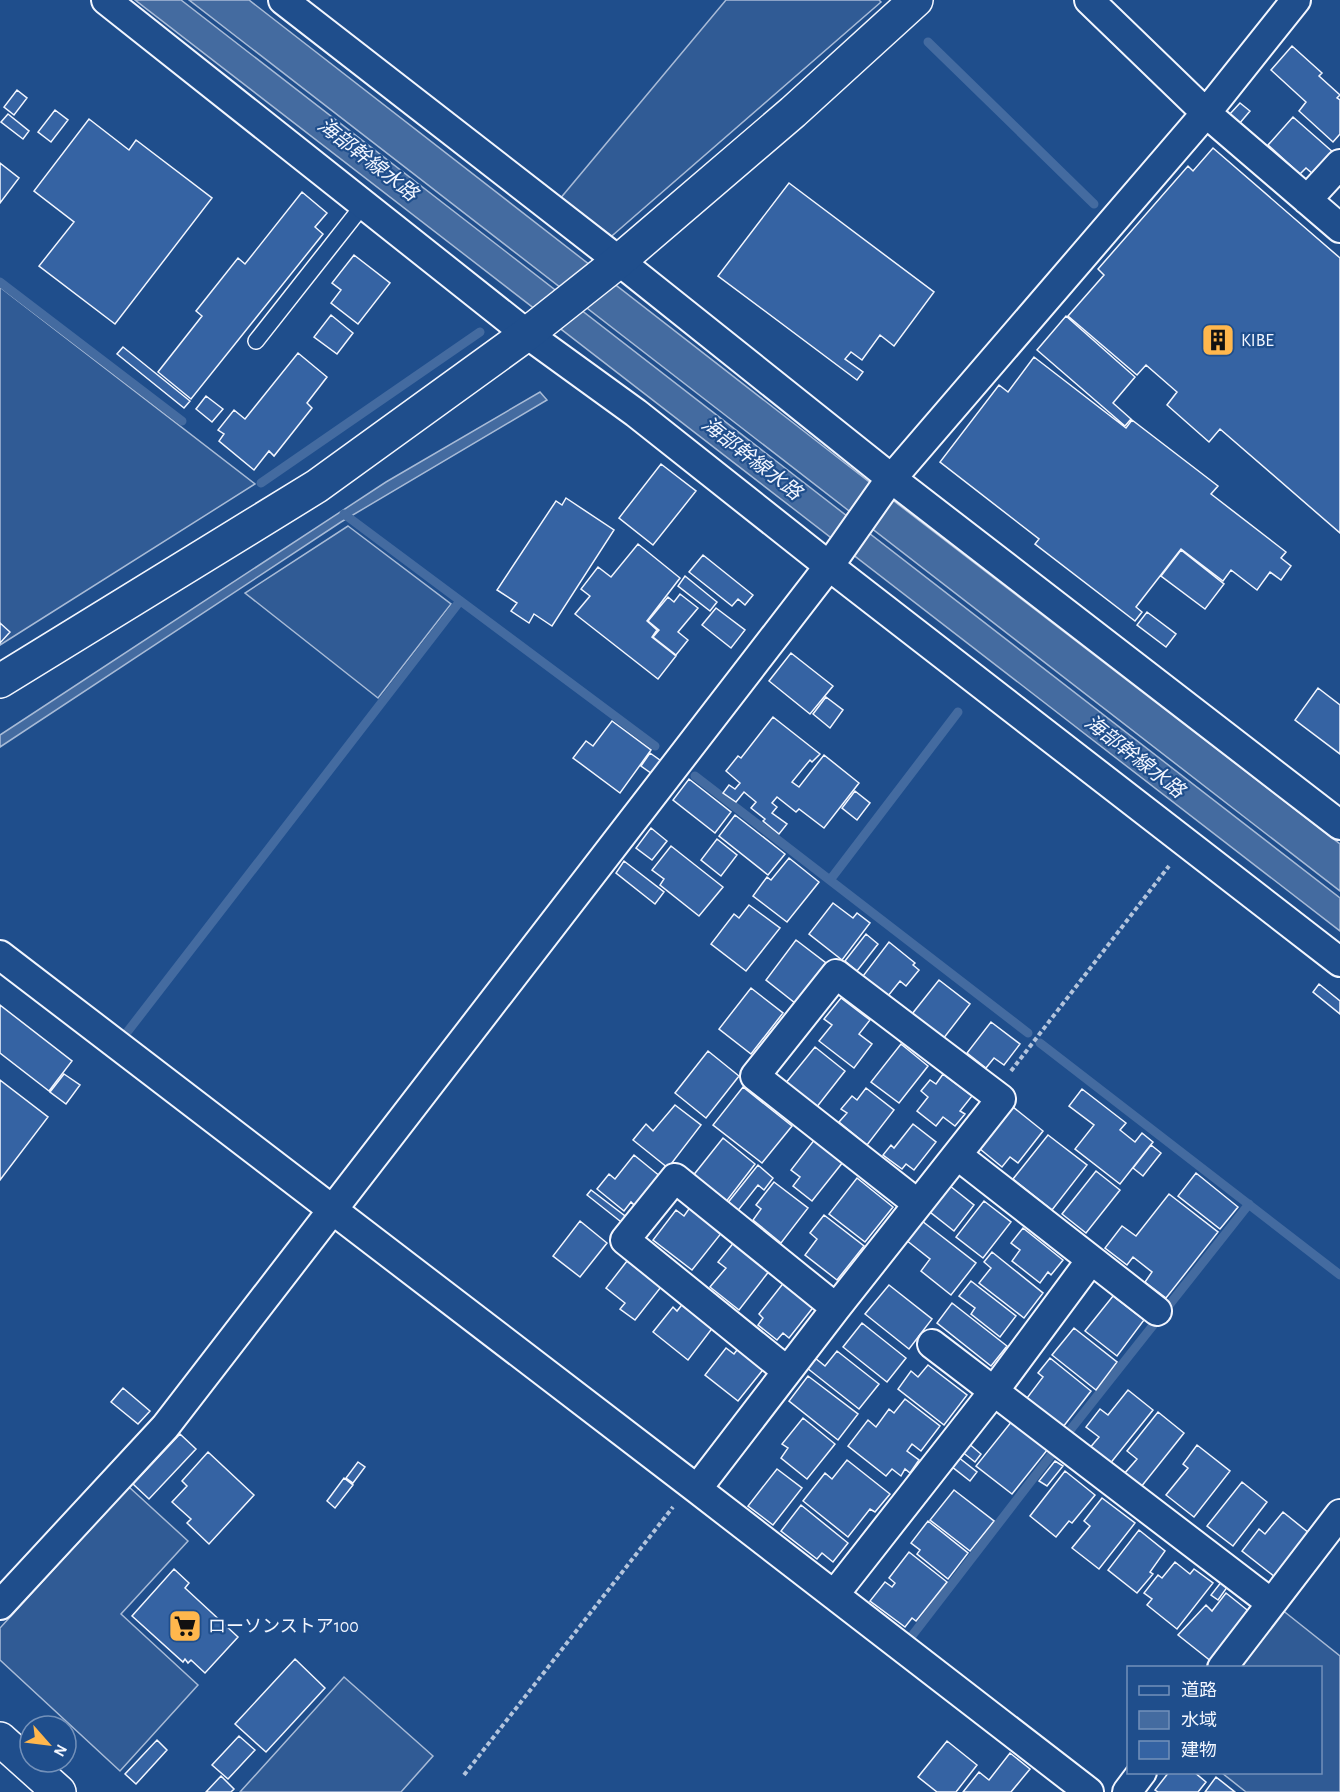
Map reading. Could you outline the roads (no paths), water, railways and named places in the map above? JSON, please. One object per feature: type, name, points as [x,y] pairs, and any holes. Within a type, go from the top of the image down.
[{"type":"street","points":[[106,0],[364,204],[533,329],[636,413],[833,561],[1340,962]]},
{"type":"street","points":[[283,0],[619,261],[889,482],[1340,825]]},
{"type":"street","points":[[0,681],[317,486],[533,329],[619,261],[793,112],[916,0]]},
{"type":"street","points":[[1089,0],[1206,113],[1340,228]]},
{"type":"street","points":[[0,1605],[165,1427],[833,561],[889,482],[1206,113],[1296,0]]},
{"type":"street","points":[[1307,200],[1340,164]]},
{"type":"street","points":[[0,955],[1089,1792]]},
{"type":"street","points":[[697,1489],[836,1308],[1002,1099],[836,974],[755,1076],[918,1204]]},
{"type":"street","points":[[957,1155],[1157,1311]]},
{"type":"street","points":[[787,1371],[625,1240],[675,1178],[836,1308]]},
{"type":"street","points":[[834,1594],[994,1391],[1091,1260]]},
{"type":"street","points":[[932,1344],[1271,1603]]},
{"type":"street","points":[[1224,1666],[1340,1514]]},
{"type":"street","points":[[0,1739],[59,1792]]},
{"type":"street","points":[[1127,1792],[1141,1774]]},
{"type":"lane","points":[[256,341],[364,204]]},
{"type":"water","name":"海部幹線水路","points":[[135,0],[181,0],[1340,898],[1340,931]]},
{"type":"water","points":[[189,0],[249,0],[1340,844],[1340,891]]},
{"type":"water","points":[[540,392],[547,400],[341,522],[0,747],[0,735],[386,482]]},
{"type":"waterway","points":[[928,42],[1094,204]]},
{"type":"waterway","points":[[0,282],[182,421]]},
{"type":"waterway","points":[[261,483],[480,332]]},
{"type":"waterway","points":[[344,514],[655,746]]},
{"type":"waterway","points":[[128,1031],[460,601]]},
{"type":"waterway","points":[[830,880],[958,712]]},
{"type":"waterway","points":[[695,776],[1028,1033]]},
{"type":"waterway","points":[[1040,1043],[1340,1275]]},
{"type":"waterway","points":[[1071,1429],[1249,1204]]},
{"type":"waterway","points":[[911,1637],[1052,1454]]},
{"type":"place","name":"KIBE","points":[[1218,340]]},
{"type":"place","name":"ローソンストア100","points":[[185,1626]]}]
